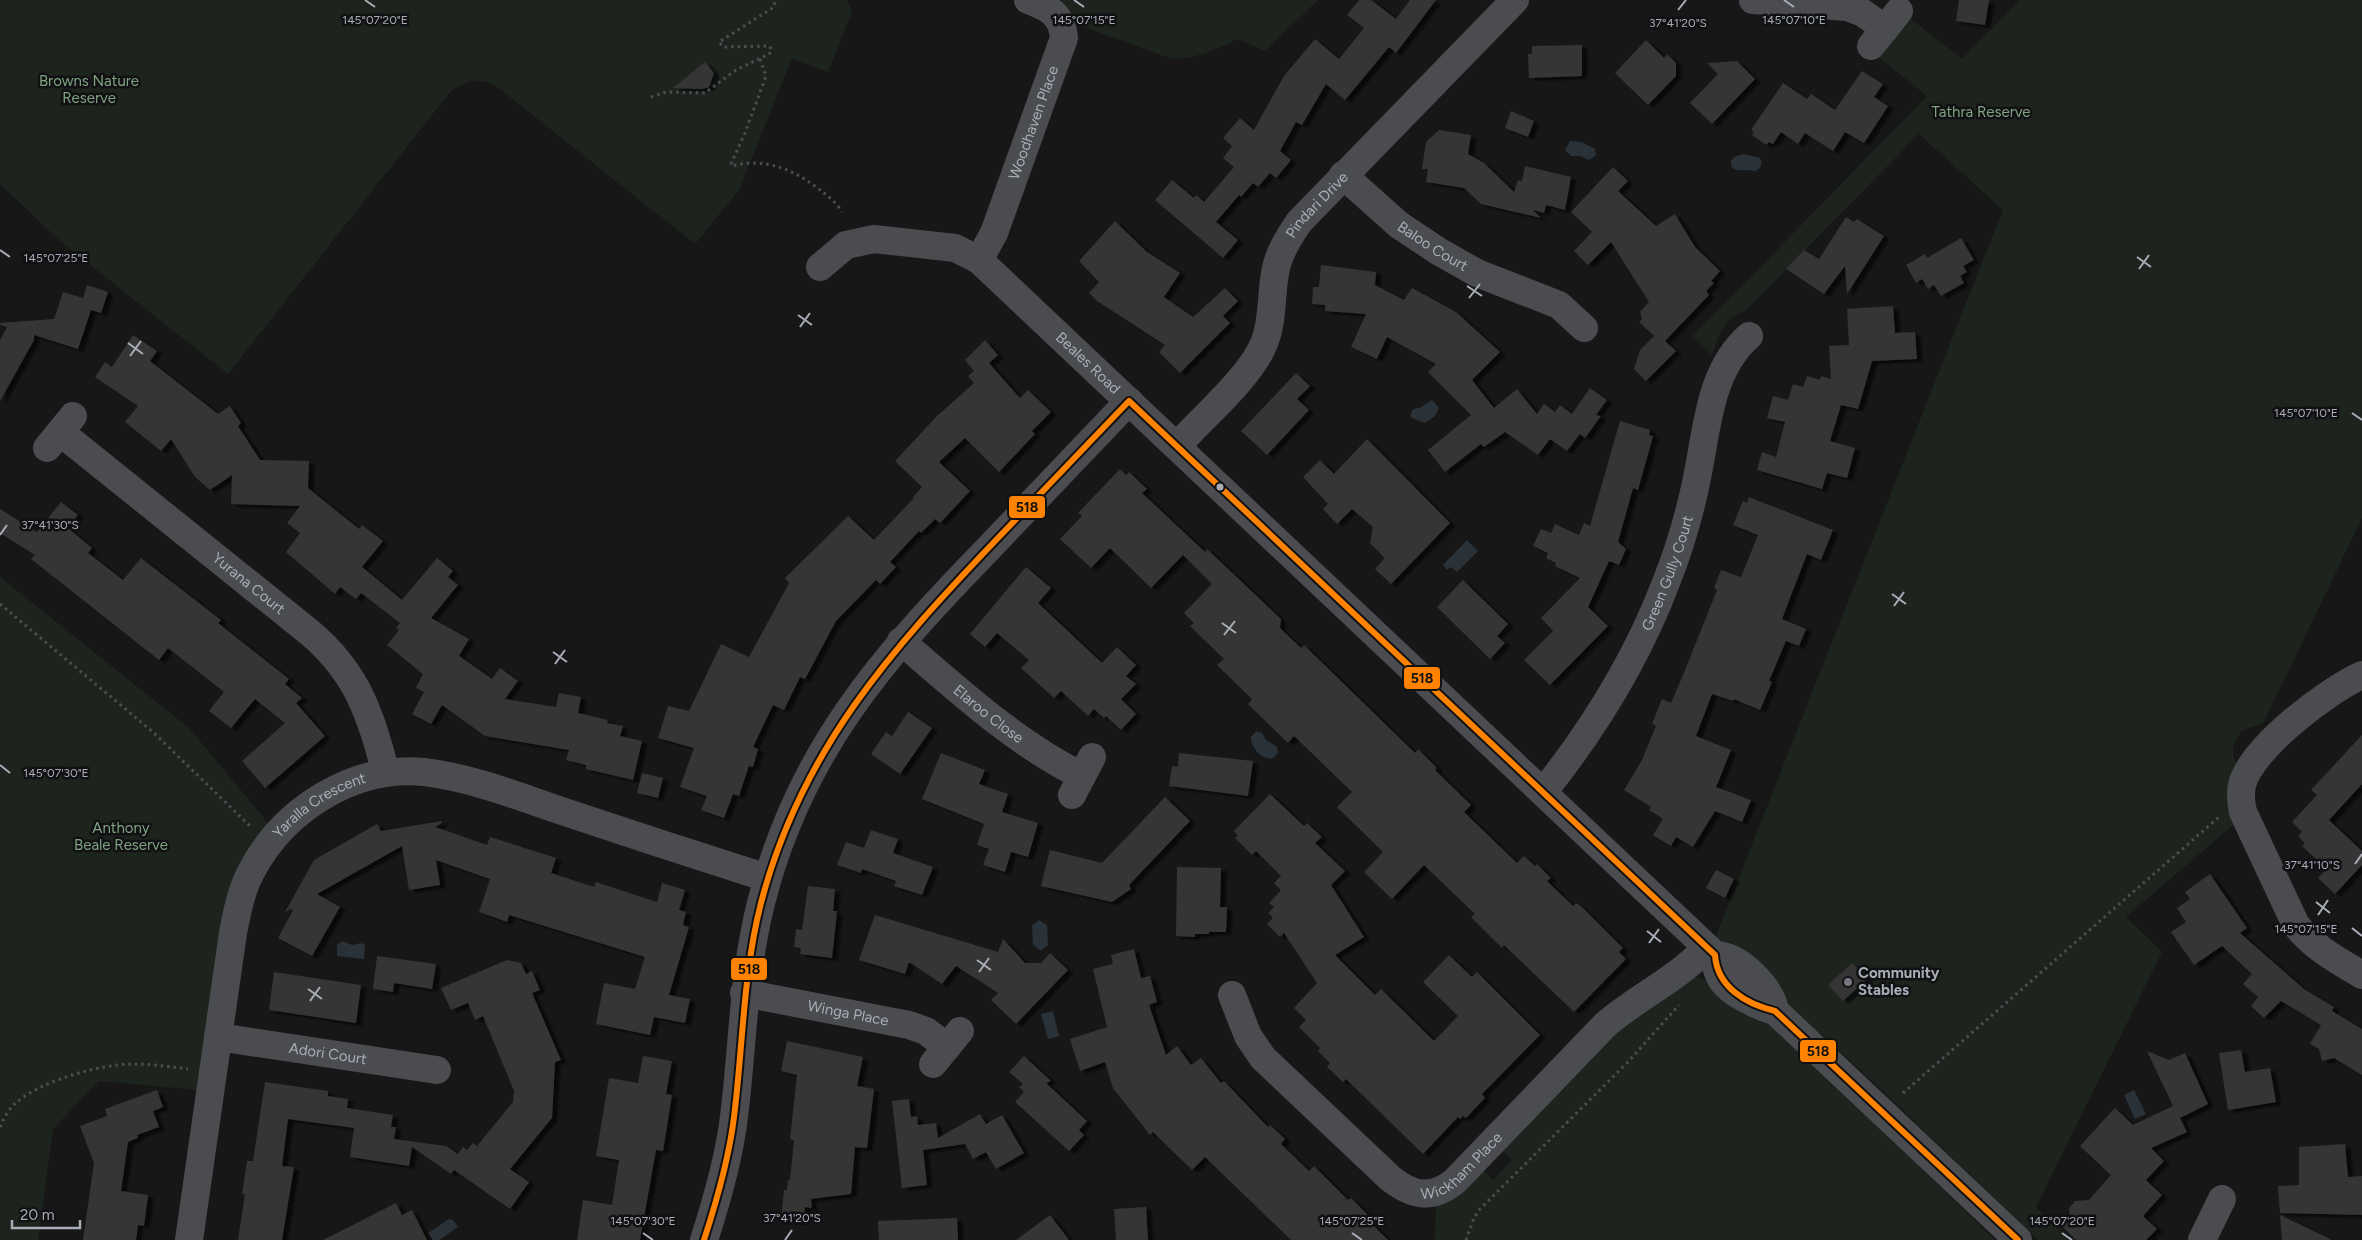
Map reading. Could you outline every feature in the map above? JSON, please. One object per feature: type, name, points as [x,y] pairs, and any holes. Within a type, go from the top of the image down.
[{"type":"street","name":"Woodhaven Place","points":[[979,260],[994,233],[1064,38],[1063,28],[1052,10],[1028,0]]},
{"type":"street","name":"Pindari Drive","points":[[1177,446],[1234,386],[1256,358],[1269,326],[1275,271],[1281,253],[1300,222],[1343,175],[1515,0]]},
{"type":"street","points":[[1753,0],[1847,7],[1863,14],[1885,29]]},
{"type":"street","name":"Baloo Court","points":[[1343,175],[1399,225],[1438,252],[1477,273],[1559,305],[1584,328]]},
{"type":"street","name":"Beales Road","points":[[820,267],[846,245],[860,240],[874,239],[955,248],[979,260],[1544,791],[1711,951]]},
{"type":"street","name":"Green Gully Court","points":[[1544,791],[1593,726],[1644,634],[1668,580],[1687,520],[1716,389],[1731,356],[1749,336]]},
{"type":"street","points":[[704,1240],[719,1193],[733,1126],[744,993],[754,936],[767,878],[797,801],[827,744],[860,693],[901,641],[1129,401]]},
{"type":"street","name":"Yurana Court","points":[[60,432],[309,632],[333,654],[352,679],[366,706],[386,773]]},
{"type":"street","name":"Elaroo Close","points":[[901,641],[1006,729],[1050,760],[1082,776]]},
{"type":"street","points":[[2362,675],[2314,704],[2261,752],[2245,778],[2241,799],[2246,820],[2296,925],[2318,948],[2362,975]]},
{"type":"street","name":"Yaralla Crescent","points":[[189,1240],[218,1037],[237,916],[244,887],[259,858],[289,821],[317,799],[348,784],[386,773],[423,772],[472,782],[767,878]]},
{"type":"street","points":[[1711,951],[1716,968],[1726,987],[1740,997],[1774,1011],[2018,1240]]},
{"type":"street","name":"Wickham Place","points":[[1232,996],[1248,1036],[1271,1066],[1391,1179],[1409,1192],[1431,1194],[1440,1192],[1455,1181],[1605,1026],[1623,1010],[1711,951]]},
{"type":"street","name":"Winga Place","points":[[744,993],[914,1026],[926,1031],[946,1047]]},
{"type":"street","name":"Adori Court","points":[[218,1037],[437,1070]]},
{"type":"street","points":[[2202,1240],[2222,1199]]},
{"type":"path","points":[[651,97],[666,92],[705,93],[736,70],[770,54],[771,47],[723,47],[719,42],[772,8],[776,4],[775,0]]},
{"type":"path","points":[[760,59],[766,76],[745,134],[731,164],[732,166],[765,164],[796,173],[826,194],[842,212]]},
{"type":"path","points":[[0,604],[154,733],[252,828]]},
{"type":"path","points":[[1903,1093],[2241,799]]},
{"type":"path","points":[[1466,1240],[1474,1218],[1480,1209],[1626,1063],[1683,1000]]},
{"type":"path","points":[[0,1127],[12,1107],[26,1095],[50,1084],[100,1068],[134,1064],[213,1072]]},
{"type":"green space","name":"Browns Nature Reserve","points":[[0,0],[847,0],[852,11],[828,72],[792,58],[739,190],[695,244],[496,86],[483,81],[472,81],[461,85],[450,92],[228,374],[60,241],[0,184]]},
{"type":"green space","points":[[1061,0],[1318,0],[1265,51],[1238,39],[1198,55],[1172,59],[1076,24],[1070,10]]},
{"type":"green space","name":"Tathra Reserve","points":[[2020,0],[2362,0],[2362,518],[2263,724],[2247,728],[2240,733],[2233,747],[2233,755],[2238,768],[2239,820],[2126,917],[2162,952],[2036,1207],[2070,1240],[2038,1240],[1884,1092],[1821,1034],[1800,1021],[1715,938],[2003,210],[1919,134],[1745,311],[1727,323],[1712,355],[1693,336],[1927,96],[1876,55],[1907,16],[1962,59]]},
{"type":"green space","name":"Anthony Beale Reserve","points":[[0,577],[189,728],[269,824],[198,1090],[99,1081],[53,1129],[38,1240],[0,1240]]},
{"type":"green space","points":[[1694,977],[1711,981],[1767,1019],[1995,1240],[1435,1240],[1436,1202],[1481,1168],[1493,1180],[1512,1160],[1500,1148],[1610,1036]]},
{"type":"shaded area","points":[[1570,141],[1581,142],[1595,149],[1596,155],[1589,160],[1580,156],[1571,156],[1565,150]]},
{"type":"shaded area","points":[[1744,154],[1760,158],[1762,162],[1760,168],[1756,171],[1732,168],[1731,161],[1734,157]]},
{"type":"shaded area","points":[[1432,400],[1439,408],[1435,416],[1425,423],[1412,418],[1410,415],[1413,409],[1420,408]]},
{"type":"shaded area","points":[[1467,540],[1478,551],[1457,572],[1451,567],[1447,570],[1443,565]]},
{"type":"shaded area","points":[[1256,731],[1262,733],[1266,740],[1277,747],[1278,753],[1273,758],[1264,757],[1255,749],[1251,737]]},
{"type":"shaded area","points":[[1039,920],[1047,925],[1048,945],[1041,951],[1033,945],[1032,926]]},
{"type":"shaded area","points":[[342,941],[352,945],[361,943],[365,945],[364,959],[337,956],[337,945]]},
{"type":"shaded area","points":[[1053,1011],[1059,1036],[1048,1039],[1041,1014]]},
{"type":"shaded area","points":[[2134,1090],[2146,1114],[2135,1119],[2124,1095]]},
{"type":"shaded area","points":[[449,1219],[453,1220],[458,1227],[439,1240],[433,1240],[428,1233]]},
{"type":"building","points":[[1359,0],[1371,0],[1396,19],[1410,0],[1436,0],[1396,53],[1389,47],[1345,100],[1326,84],[1302,125],[1296,122],[1280,151],[1291,160],[1276,178],[1270,173],[1258,187],[1253,183],[1241,197],[1239,195],[1216,222],[1238,240],[1223,258],[1155,200],[1172,180],[1194,198],[1196,195],[1204,202],[1234,167],[1223,158],[1232,146],[1223,138],[1240,118],[1254,130],[1284,76],[1315,39],[1339,59],[1364,28],[1347,15]]},
{"type":"building","points":[[1959,0],[1989,0],[1985,25],[1956,21]]},
{"type":"building","points":[[1646,40],[1664,58],[1667,54],[1676,63],[1676,76],[1648,105],[1615,73]]},
{"type":"building","points":[[1582,45],[1582,76],[1529,78],[1528,54],[1532,54],[1532,46]]},
{"type":"building","points":[[1737,61],[1755,79],[1712,124],[1690,103],[1718,74],[1707,63]]},
{"type":"building","points":[[705,62],[714,73],[709,87],[702,89],[673,88]]},
{"type":"building","points":[[1862,71],[1883,84],[1874,97],[1888,106],[1864,143],[1845,132],[1833,151],[1805,133],[1798,144],[1781,132],[1773,144],[1769,142],[1766,145],[1752,135],[1754,132],[1751,130],[1783,83],[1807,99],[1811,94],[1835,110]]},
{"type":"building","points":[[1511,111],[1534,121],[1528,137],[1505,128]]},
{"type":"building","points":[[1439,130],[1471,135],[1468,154],[1484,163],[1514,192],[1518,180],[1522,181],[1525,166],[1571,177],[1565,210],[1546,205],[1544,213],[1533,210],[1541,218],[1481,204],[1464,188],[1426,182],[1428,169],[1422,169],[1426,142]]},
{"type":"building","points":[[1613,167],[1628,181],[1618,191],[1656,226],[1675,214],[1695,247],[1720,271],[1711,281],[1714,283],[1706,291],[1709,295],[1665,341],[1676,351],[1646,381],[1634,369],[1640,350],[1654,336],[1639,322],[1642,319],[1640,312],[1649,302],[1611,242],[1588,265],[1574,251],[1592,232],[1571,212]]},
{"type":"building","points":[[1846,217],[1854,222],[1857,219],[1884,236],[1847,294],[1845,266],[1824,294],[1786,269],[1804,250],[1819,259]]},
{"type":"building","points":[[1115,221],[1147,252],[1180,273],[1164,297],[1193,317],[1225,288],[1238,301],[1223,316],[1230,323],[1180,373],[1159,352],[1165,345],[1097,301],[1089,293],[1099,282],[1079,261]]},
{"type":"building","points":[[1961,238],[1974,260],[1963,266],[1967,272],[1960,276],[1964,283],[1941,296],[1934,285],[1928,289],[1922,279],[1916,283],[1906,265],[1925,254],[1927,258]]},
{"type":"building","points":[[1321,265],[1376,272],[1375,285],[1404,300],[1412,288],[1456,312],[1500,352],[1472,380],[1494,408],[1517,389],[1537,414],[1544,404],[1555,412],[1560,405],[1572,414],[1590,388],[1607,400],[1596,415],[1601,416],[1585,438],[1580,434],[1567,451],[1550,439],[1538,455],[1505,432],[1484,447],[1481,444],[1445,472],[1428,450],[1471,415],[1428,372],[1436,364],[1387,337],[1377,359],[1351,347],[1366,314],[1325,311],[1325,305],[1312,304],[1313,287],[1319,287]]},
{"type":"building","points":[[87,285],[108,292],[101,313],[91,310],[78,349],[34,335],[34,340],[0,401],[0,340],[7,327],[0,325],[0,323],[54,319],[63,292],[83,298]]},
{"type":"building","points":[[1893,306],[1895,333],[1915,332],[1917,359],[1872,361],[1858,409],[1841,405],[1830,441],[1855,448],[1847,478],[1827,473],[1822,489],[1757,470],[1762,452],[1776,457],[1785,422],[1767,418],[1773,396],[1788,400],[1793,384],[1803,387],[1807,376],[1820,380],[1821,376],[1831,379],[1829,346],[1849,345],[1847,309]]},
{"type":"building","points":[[133,335],[157,351],[150,361],[218,414],[230,406],[241,423],[238,426],[260,460],[309,461],[308,488],[359,529],[362,525],[383,541],[362,567],[402,600],[437,558],[453,571],[448,577],[458,585],[431,618],[469,639],[459,656],[492,679],[500,668],[518,681],[505,699],[556,707],[559,693],[581,697],[578,713],[608,720],[607,723],[623,726],[620,736],[642,741],[633,780],[586,769],[586,765],[566,760],[569,750],[485,736],[442,705],[431,724],[412,714],[424,692],[416,688],[423,674],[387,645],[399,630],[396,628],[400,623],[361,593],[356,599],[340,587],[335,594],[286,552],[300,533],[287,523],[300,506],[231,504],[232,475],[210,490],[195,477],[171,439],[161,451],[125,422],[138,406],[95,377],[105,362],[112,367]]},
{"type":"building","points":[[985,340],[998,355],[989,363],[1020,398],[1028,390],[1051,412],[1032,431],[1035,434],[999,472],[965,438],[939,462],[970,491],[940,523],[935,519],[921,533],[919,531],[890,562],[896,567],[880,584],[876,580],[836,621],[805,679],[800,677],[784,710],[773,705],[753,747],[758,749],[753,767],[749,766],[739,796],[733,794],[724,818],[701,810],[707,796],[680,787],[694,748],[658,738],[668,706],[689,711],[721,644],[749,657],[789,583],[785,578],[848,516],[874,540],[914,498],[922,487],[895,461],[937,416],[974,383],[968,376],[974,371],[965,360]]},
{"type":"building","points":[[1296,373],[1310,386],[1297,399],[1309,410],[1267,455],[1241,431]]},
{"type":"building","points":[[1620,421],[1650,430],[1649,435],[1653,436],[1638,490],[1633,488],[1618,542],[1626,549],[1619,565],[1609,561],[1588,607],[1608,626],[1550,685],[1524,660],[1553,631],[1541,618],[1580,578],[1555,566],[1556,563],[1546,558],[1548,553],[1533,546],[1541,529],[1551,533],[1555,524],[1579,535],[1584,523],[1590,526]]},
{"type":"building","points":[[1367,439],[1450,523],[1391,584],[1375,569],[1385,558],[1370,543],[1373,527],[1352,509],[1337,524],[1323,509],[1328,504],[1303,477],[1320,460],[1334,474]]},
{"type":"building","points":[[1120,469],[1126,475],[1129,472],[1147,489],[1142,493],[1205,552],[1207,549],[1281,619],[1280,628],[1301,648],[1304,645],[1415,753],[1418,749],[1437,768],[1435,770],[1471,805],[1464,812],[1517,863],[1524,856],[1535,866],[1537,864],[1551,878],[1547,881],[1573,906],[1576,903],[1583,908],[1623,948],[1619,952],[1626,959],[1574,1012],[1504,945],[1502,948],[1471,917],[1475,914],[1424,865],[1392,899],[1364,872],[1383,852],[1337,807],[1352,792],[1294,736],[1288,743],[1248,704],[1252,699],[1217,665],[1224,659],[1190,626],[1194,623],[1184,613],[1212,584],[1183,555],[1151,588],[1110,548],[1091,568],[1060,539],[1082,516],[1078,513]]},
{"type":"building","points":[[1749,497],[1833,530],[1821,560],[1807,554],[1782,619],[1806,629],[1799,646],[1786,641],[1769,681],[1772,682],[1760,710],[1734,699],[1733,701],[1712,694],[1696,736],[1731,750],[1716,787],[1751,800],[1742,822],[1715,811],[1693,847],[1676,837],[1671,846],[1653,835],[1663,819],[1649,810],[1651,807],[1624,790],[1642,760],[1656,726],[1652,724],[1662,699],[1671,703],[1717,590],[1714,588],[1721,570],[1741,577],[1758,535],[1733,525],[1743,501],[1747,503]]},
{"type":"building","points":[[61,502],[78,515],[68,528],[92,548],[88,553],[123,580],[141,558],[221,620],[218,623],[289,679],[285,684],[302,698],[296,703],[325,736],[265,788],[242,761],[285,723],[255,699],[231,728],[209,711],[224,692],[168,648],[159,660],[31,559],[35,555],[0,533],[0,509],[37,532]]},
{"type":"building","points":[[1026,567],[1051,588],[1038,603],[1102,663],[1117,647],[1136,665],[1126,676],[1136,684],[1121,699],[1136,714],[1121,730],[1106,716],[1104,718],[1094,709],[1088,716],[1061,691],[1054,698],[1021,668],[1029,660],[997,633],[985,647],[970,634]]},
{"type":"building","points":[[1463,580],[1508,624],[1497,636],[1505,643],[1490,659],[1437,607]]},
{"type":"building","points":[[908,712],[932,728],[900,774],[871,754],[886,732],[892,736]]},
{"type":"building","points":[[2362,735],[2362,784],[2329,820],[2362,851],[2362,865],[2335,894],[2318,878],[2327,869],[2302,846],[2305,843],[2298,836],[2302,832],[2292,822],[2317,795],[2311,790]]},
{"type":"building","points":[[941,753],[985,770],[979,784],[1008,794],[1002,812],[1038,823],[1028,857],[1011,852],[1005,872],[983,865],[989,849],[977,845],[984,824],[922,799]]},
{"type":"building","points":[[1179,753],[1253,761],[1248,796],[1169,786],[1172,766],[1178,767]]},
{"type":"building","points":[[642,773],[663,778],[658,798],[637,793]]},
{"type":"building","points":[[1270,794],[1304,826],[1307,823],[1322,837],[1315,843],[1345,871],[1331,885],[1364,937],[1335,955],[1375,995],[1381,989],[1434,1041],[1458,1016],[1423,982],[1449,955],[1472,977],[1477,972],[1540,1035],[1482,1094],[1485,1098],[1466,1118],[1463,1116],[1460,1119],[1458,1117],[1423,1154],[1346,1079],[1343,1082],[1327,1067],[1330,1063],[1318,1051],[1320,1048],[1299,1027],[1306,1020],[1294,1008],[1317,983],[1284,933],[1280,937],[1267,924],[1273,918],[1268,913],[1274,907],[1269,903],[1281,890],[1274,883],[1281,876],[1256,851],[1252,855],[1235,838],[1238,836],[1234,831]]},
{"type":"building","points":[[1165,797],[1190,821],[1129,885],[1131,889],[1112,902],[1041,886],[1050,850],[1102,863]]},
{"type":"building","points":[[442,821],[442,823],[435,827],[487,845],[490,837],[556,858],[551,873],[594,887],[596,882],[657,902],[662,883],[685,890],[679,910],[686,912],[683,925],[689,927],[669,995],[690,999],[685,1023],[654,1017],[650,1035],[596,1024],[604,983],[635,989],[645,957],[509,915],[507,922],[479,912],[490,879],[436,860],[440,885],[409,890],[402,846],[317,894],[340,907],[312,956],[278,938],[293,910],[285,912],[314,860],[377,824],[381,831]]},
{"type":"building","points":[[871,830],[898,839],[893,853],[933,867],[922,895],[894,886],[896,881],[862,869],[861,873],[837,865],[846,842],[864,848]]},
{"type":"building","points":[[1177,867],[1221,868],[1220,907],[1227,907],[1226,932],[1195,934],[1195,937],[1176,936]]},
{"type":"building","points":[[1716,870],[1734,879],[1725,898],[1706,888]]},
{"type":"building","points":[[2210,874],[2247,928],[2240,933],[2304,989],[2334,1007],[2332,1011],[2362,1029],[2362,1075],[2334,1058],[2322,1061],[2319,1049],[2310,1044],[2321,1025],[2281,1001],[2264,1018],[2251,1006],[2258,997],[2243,984],[2252,974],[2222,946],[2194,965],[2171,932],[2186,922],[2177,908],[2190,899],[2185,892]]},
{"type":"building","points":[[808,886],[835,889],[833,911],[837,911],[832,958],[800,954],[801,948],[794,947],[796,929],[802,930]]},
{"type":"building","points":[[875,915],[998,952],[1003,939],[1025,963],[1041,963],[1050,953],[1068,970],[1016,1024],[991,1000],[998,993],[956,966],[942,984],[909,962],[905,974],[859,960]]},
{"type":"building","points":[[1134,949],[1141,978],[1150,976],[1157,1002],[1149,1005],[1166,1055],[1177,1046],[1191,1065],[1201,1058],[1221,1083],[1224,1081],[1268,1127],[1270,1125],[1285,1139],[1281,1144],[1309,1171],[1314,1166],[1348,1200],[1351,1198],[1368,1215],[1366,1218],[1388,1240],[1291,1240],[1205,1157],[1192,1170],[1153,1132],[1150,1135],[1113,1088],[1105,1062],[1080,1071],[1070,1039],[1107,1027],[1093,969],[1113,964],[1111,955]]},
{"type":"building","points":[[377,956],[436,964],[432,989],[394,983],[393,992],[373,989]]},
{"type":"building","points":[[507,960],[521,963],[526,974],[532,971],[540,990],[532,993],[561,1060],[555,1062],[552,1118],[510,1169],[529,1182],[510,1209],[454,1170],[451,1174],[412,1147],[409,1166],[350,1157],[354,1128],[288,1119],[282,1166],[294,1167],[282,1240],[238,1240],[245,1194],[242,1194],[247,1161],[253,1161],[265,1082],[328,1091],[328,1096],[348,1099],[347,1108],[393,1115],[391,1127],[396,1127],[394,1139],[446,1146],[458,1154],[463,1147],[467,1150],[473,1143],[477,1146],[513,1102],[514,1091],[483,1016],[475,1020],[468,1003],[451,1010],[441,988]]},
{"type":"building","name":"Community Stables","points":[[1852,963],[1867,979],[1843,1001],[1828,985]]},
{"type":"building","points":[[274,972],[361,985],[356,1023],[269,1010]]},
{"type":"building","points":[[787,1041],[863,1057],[857,1086],[874,1089],[867,1148],[855,1147],[851,1194],[811,1199],[812,1208],[805,1207],[803,1222],[781,1220],[784,1190],[787,1190],[788,1180],[790,1180],[794,1140],[790,1139],[797,1075],[781,1071]]},
{"type":"building","points":[[2241,1050],[2245,1072],[2270,1068],[2276,1102],[2228,1110],[2219,1053]]},
{"type":"building","points":[[2147,1051],[2169,1060],[2185,1053],[2208,1104],[2180,1118],[2187,1132],[2151,1148],[2164,1161],[2146,1180],[2162,1195],[2143,1216],[2157,1229],[2146,1240],[2076,1240],[2063,1227],[2070,1219],[2069,1208],[2075,1201],[2089,1200],[2111,1175],[2080,1146],[2115,1108],[2133,1125],[2173,1106]]},
{"type":"building","points":[[643,1056],[672,1061],[666,1094],[672,1095],[663,1151],[656,1150],[640,1240],[577,1240],[583,1200],[612,1205],[619,1160],[596,1156],[609,1078],[638,1083]]},
{"type":"building","points":[[1024,1056],[1051,1081],[1046,1083],[1087,1121],[1079,1130],[1084,1135],[1069,1151],[1015,1102],[1024,1092],[1019,1087],[1023,1084],[1009,1072]]},
{"type":"building","points":[[157,1090],[163,1107],[153,1111],[159,1127],[137,1135],[138,1138],[128,1142],[121,1191],[148,1195],[144,1226],[138,1225],[136,1240],[83,1240],[94,1163],[80,1126],[107,1116],[105,1109]]},
{"type":"building","points":[[909,1099],[911,1117],[917,1116],[918,1125],[936,1123],[938,1138],[980,1114],[986,1124],[1002,1115],[1024,1153],[996,1169],[986,1152],[973,1159],[965,1144],[923,1150],[927,1185],[902,1188],[892,1101]]},
{"type":"building","points":[[2345,1144],[2348,1177],[2362,1176],[2362,1215],[2280,1213],[2278,1186],[2299,1185],[2299,1147]]},
{"type":"building","points":[[396,1203],[402,1215],[412,1210],[427,1240],[323,1240]]},
{"type":"building","points":[[1146,1207],[1148,1240],[1116,1240],[1114,1209]]},
{"type":"building","points":[[1050,1215],[1069,1240],[1016,1240]]},
{"type":"building","points":[[2280,1215],[2332,1240],[2282,1240]]},
{"type":"building","points":[[957,1218],[958,1240],[879,1240],[878,1221]]},
{"type":"transit line","name":"518","points":[[704,1240],[722,1179],[732,1133],[750,956],[755,929],[778,848],[800,797],[825,750],[854,705],[886,663],[958,580],[1129,401],[1715,955],[1717,966],[1727,985],[1744,999],[1775,1011],[2018,1240]]},
{"type":"place","name":"Community Stables","points":[[1848,982]]}]
